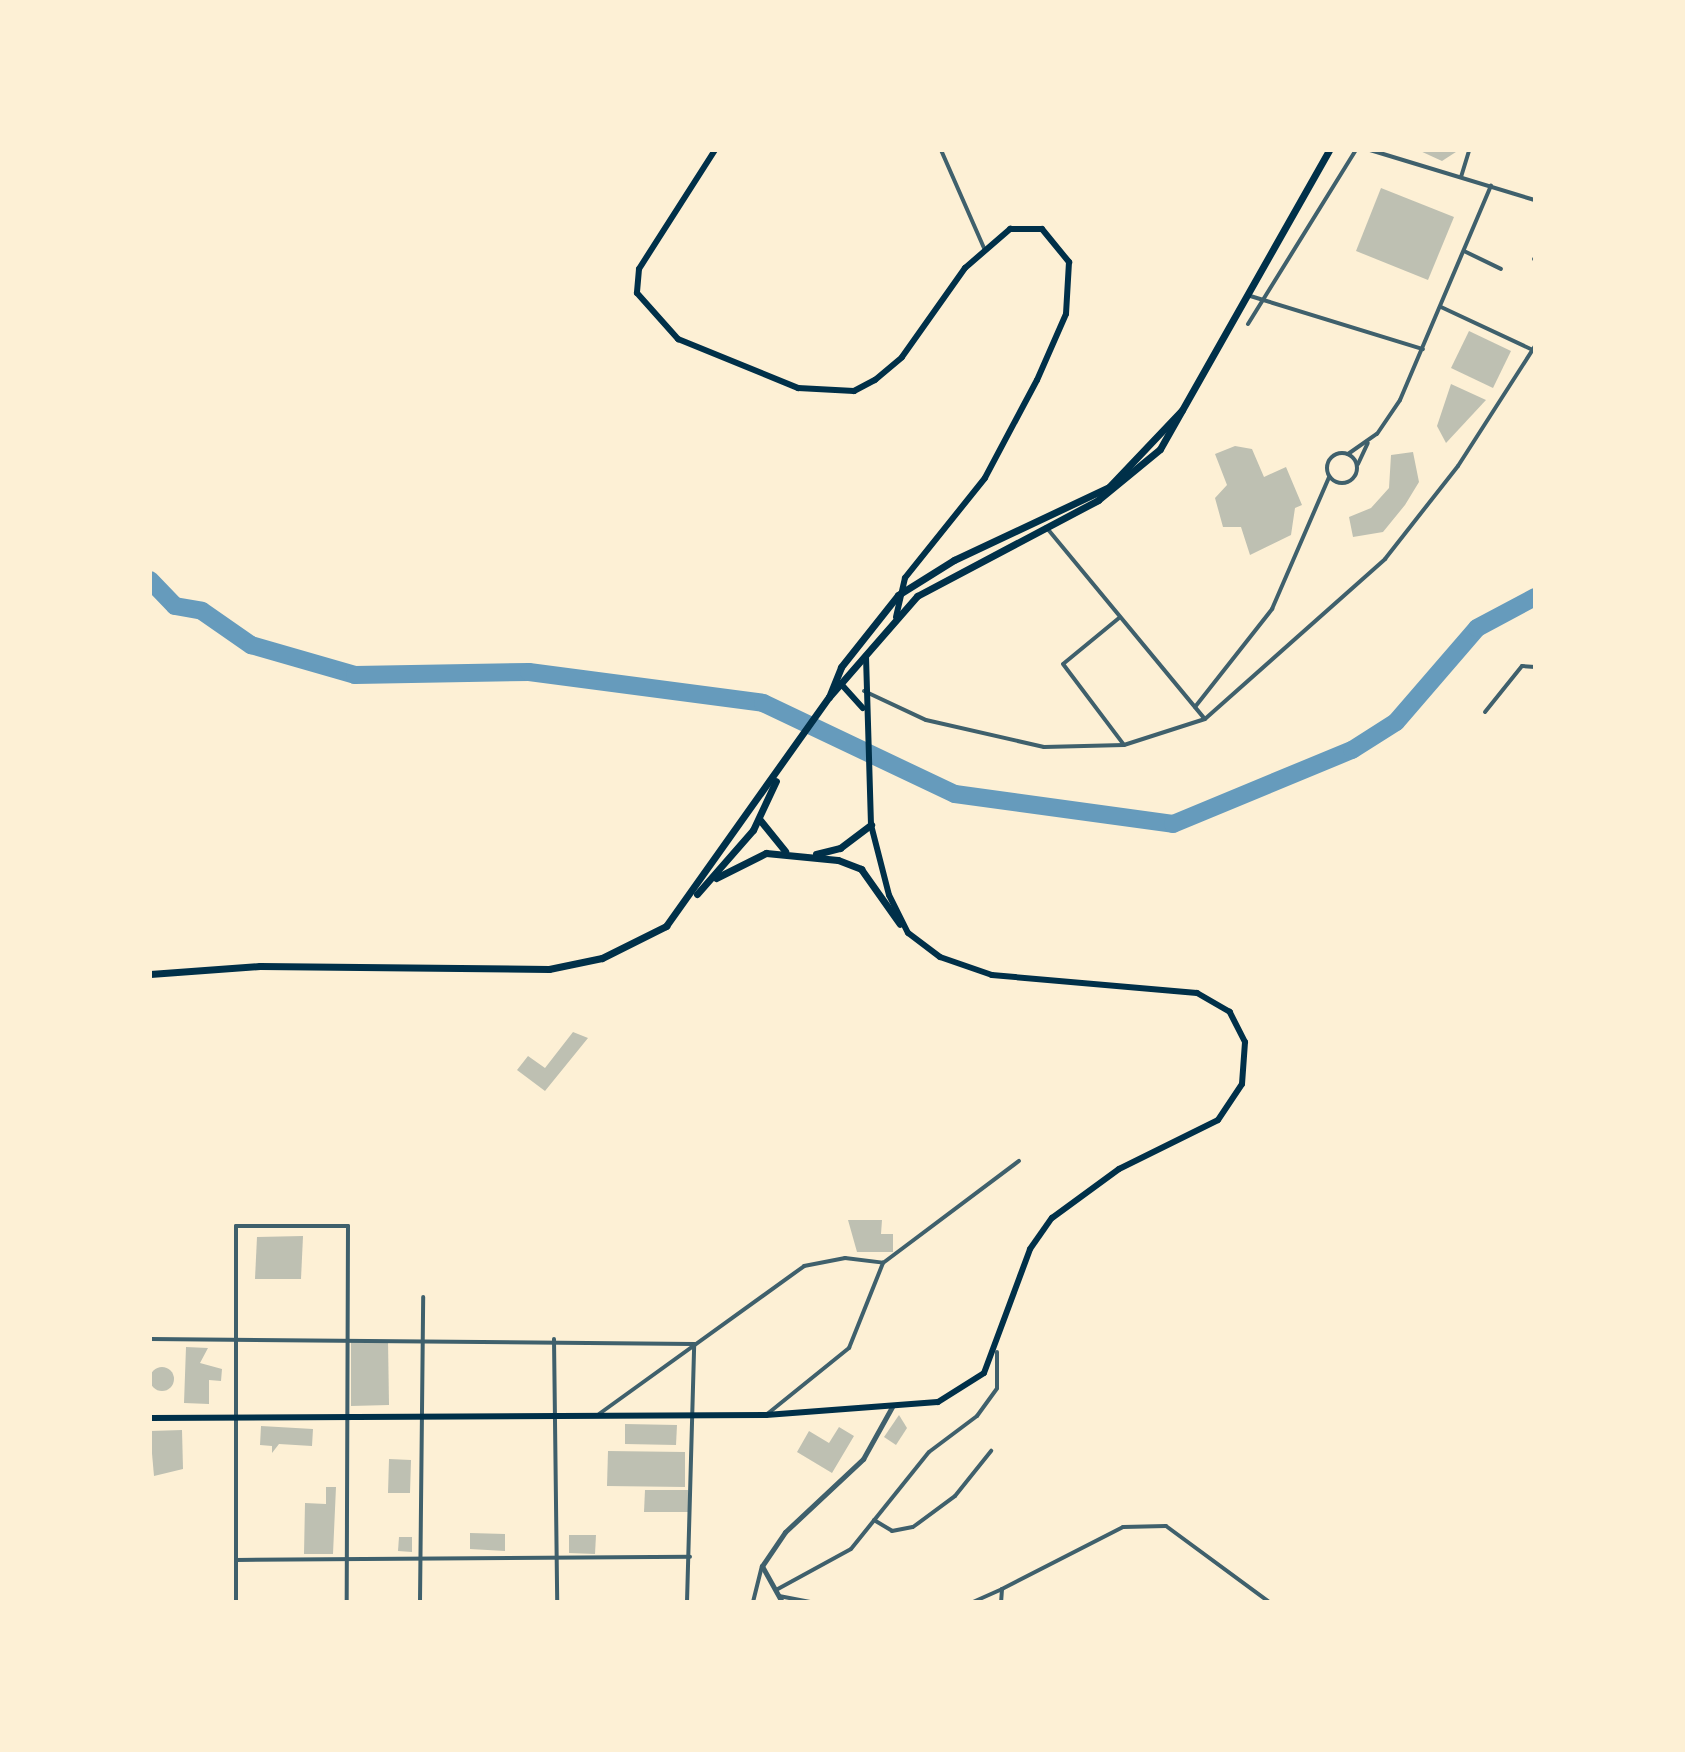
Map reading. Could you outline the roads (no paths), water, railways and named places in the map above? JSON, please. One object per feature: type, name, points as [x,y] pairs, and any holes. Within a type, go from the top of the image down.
[{"type":"main road","points":[[688,902],[829,697],[841,667],[993,465],[1066,314],[1069,262],[1052,236],[1018,227],[984,248],[902,357],[875,380],[854,391],[798,388],[678,339],[637,293],[639,269],[715,150]]},
{"type":"main road","points":[[829,697],[896,617],[936,580],[1046,527],[1141,470],[1186,406],[1329,150]]},
{"type":"main road","points":[[898,595],[954,560],[1109,487],[1186,406]]},
{"type":"main road","points":[[896,617],[898,595]]},
{"type":"main road","points":[[867,649],[864,691],[871,825],[900,924]]},
{"type":"main road","points":[[842,685],[856,693],[865,716]]},
{"type":"main road","points":[[716,878],[760,819],[783,764]]},
{"type":"main road","points":[[765,790],[760,819],[785,851]]},
{"type":"main road","points":[[814,854],[840,848],[871,825]]},
{"type":"main road","points":[[150,974],[260,966],[549,969],[645,940],[716,878],[748,858],[785,851],[814,854],[861,869],[900,924],[940,957],[992,975],[1197,993],[1230,1012],[1245,1042],[1242,1084],[1218,1120],[1119,1169],[1052,1218],[1019,1276],[997,1352],[963,1391],[892,1407],[766,1415],[150,1418]]},
{"type":"street","points":[[941,150],[984,248]]},
{"type":"street","points":[[1248,324],[1356,150]]},
{"type":"street","points":[[1370,150],[1535,200]]},
{"type":"street","points":[[1461,177],[1469,150]]},
{"type":"street","points":[[1325,496],[1339,483],[1352,479],[1369,442],[1393,412],[1423,349],[1491,186]]},
{"type":"street","points":[[1464,251],[1501,269]]},
{"type":"street","points":[[1247,295],[1423,349]]},
{"type":"street","points":[[864,691],[926,720],[1010,742],[1124,745],[1205,719],[1385,559],[1458,466],[1534,348],[1441,307]]},
{"type":"street","points":[[1195,707],[1263,623],[1325,496],[1330,458],[1348,454],[1369,442]]},
{"type":"street","points":[[1348,454],[1357,466]]},
{"type":"street","points":[[1329,477],[1339,483]]},
{"type":"street","points":[[1046,527],[1205,719]]},
{"type":"street","points":[[1119,618],[1063,664],[1124,745]]},
{"type":"street","points":[[1485,712],[1522,666],[1535,667]]},
{"type":"street","points":[[766,1415],[849,1348],[883,1263],[1019,1161]]},
{"type":"street","points":[[236,1602],[236,1226],[348,1226],[347,1602]]},
{"type":"street","points":[[597,1415],[804,1266],[845,1258],[883,1263]]},
{"type":"street","points":[[420,1602],[423,1297]]},
{"type":"street","points":[[150,1339],[422,1336],[694,1344]]},
{"type":"street","points":[[554,1339],[557,1602]]},
{"type":"street","points":[[687,1602],[694,1344]]},
{"type":"street","points":[[779,1596],[851,1549],[929,1452],[977,1416],[997,1388],[997,1352]]},
{"type":"street","points":[[753,1602],[762,1566],[785,1532],[863,1459],[892,1407]]},
{"type":"street","points":[[874,1520],[892,1531],[913,1527],[955,1496],[991,1451]]},
{"type":"street","points":[[973,1602],[1123,1527],[1166,1526],[1269,1602]]},
{"type":"street","points":[[236,1560],[690,1557]]},
{"type":"street","points":[[762,1566],[779,1596],[811,1602]]},
{"type":"street","points":[[1001,1602],[1002,1589]]},
{"type":"waterway","points":[[150,580],[175,606],[202,611],[251,645],[355,675],[529,672],[763,703],[955,794],[1173,824],[1352,750],[1396,722],[1477,628],[1535,597]]}]
